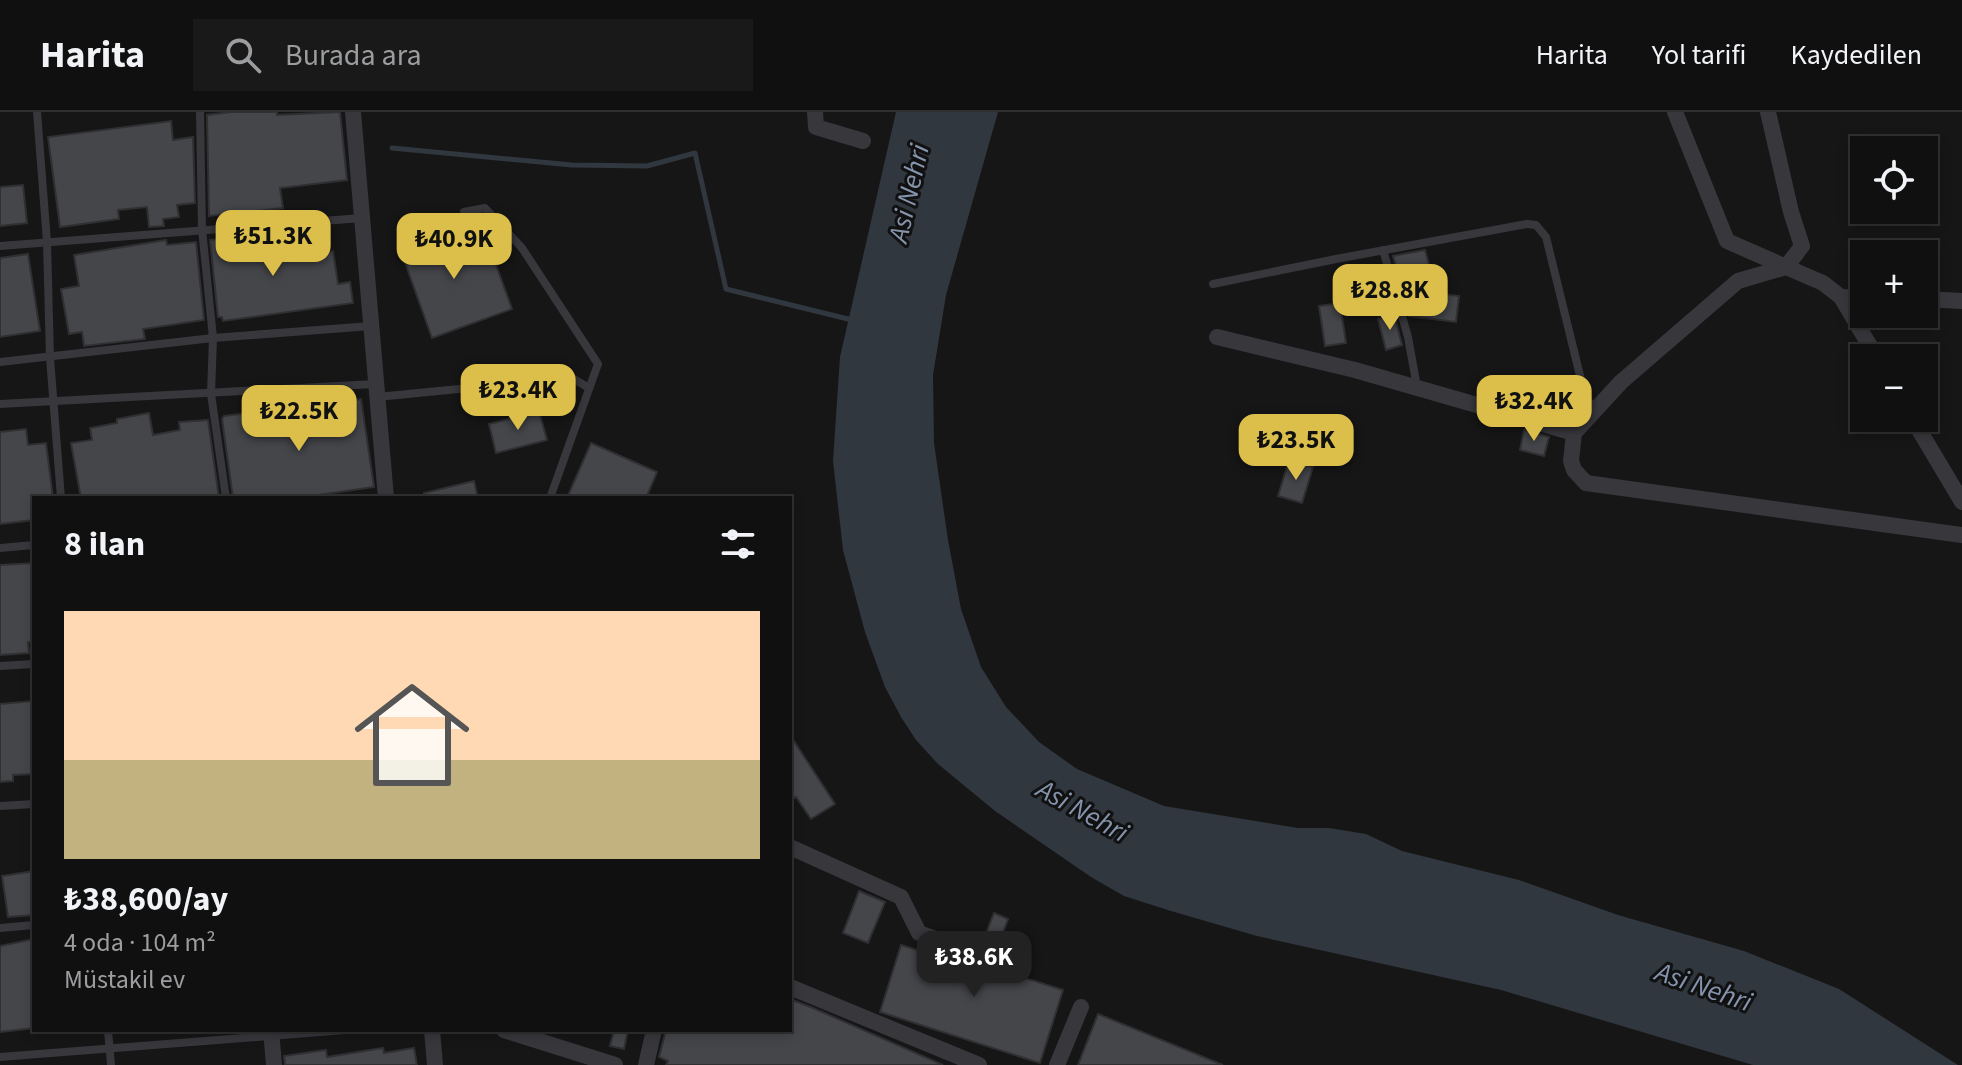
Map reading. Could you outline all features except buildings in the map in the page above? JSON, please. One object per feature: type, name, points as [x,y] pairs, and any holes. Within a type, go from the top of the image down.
[{"type":"street","points":[[353,112],[386,496]]},
{"type":"street","points":[[815,112],[816,127],[863,141]]},
{"type":"street","points":[[1675,112],[1727,241],[1823,283],[1841,297],[1869,344]]},
{"type":"street","points":[[1768,112],[1802,246],[1786,267],[1738,281],[1621,382],[1574,433],[1571,461],[1574,470],[1586,483],[1962,535]]},
{"type":"street","points":[[1841,297],[1850,297]]},
{"type":"street","points":[[1938,300],[1962,301]]},
{"type":"street","points":[[1217,337],[1418,388],[1574,433]]},
{"type":"street","points":[[1920,432],[1962,502]]},
{"type":"street","points":[[792,848],[901,897],[919,933],[972,952]]},
{"type":"street","points":[[792,988],[979,1065]]},
{"type":"street","points":[[1057,1065],[1081,1007]]},
{"type":"street","points":[[432,1032],[435,1065]]},
{"type":"street","points":[[510,1032],[615,1065]]},
{"type":"street","points":[[646,1065],[654,1032]]},
{"type":"street","points":[[271,1033],[274,1065]]},
{"type":"lane","points":[[37,112],[61,496]]},
{"type":"lane","points":[[200,112],[202,229],[213,338],[211,394],[226,496]]},
{"type":"lane","points":[[464,212],[485,208],[522,248],[598,364],[551,496]]},
{"type":"lane","points":[[0,246],[363,218]]},
{"type":"lane","points":[[1213,284],[1527,224],[1541,228],[1546,237],[1584,392],[1594,411]]},
{"type":"lane","points":[[1383,250],[1408,337],[1418,388]]},
{"type":"lane","points":[[0,362],[213,338],[372,326]]},
{"type":"lane","points":[[0,404],[375,390],[572,378],[589,388]]},
{"type":"lane","points":[[0,548],[32,545]]},
{"type":"lane","points":[[0,666],[32,664]]},
{"type":"lane","points":[[0,806],[32,804]]},
{"type":"lane","points":[[0,928],[32,925]]},
{"type":"lane","points":[[108,1032],[111,1065]]},
{"type":"lane","points":[[0,1057],[296,1032]]},
{"type":"water","name":"Asi Nehri","points":[[896,112],[998,112],[946,295],[933,375],[934,443],[961,609],[981,667],[1006,707],[1039,742],[1077,769],[1164,806],[1298,828],[1329,828],[1366,834],[1402,851],[1519,880],[1618,915],[1744,951],[1839,989],[1958,1065],[1753,1065],[1501,990],[1257,936],[1171,911],[1124,896],[1091,877],[995,811],[938,764],[916,740],[901,717],[885,687],[865,632],[843,550],[833,461],[840,357]]},
{"type":"waterway","points":[[392,148],[572,165],[647,166],[695,153],[726,289],[852,320]]}]
